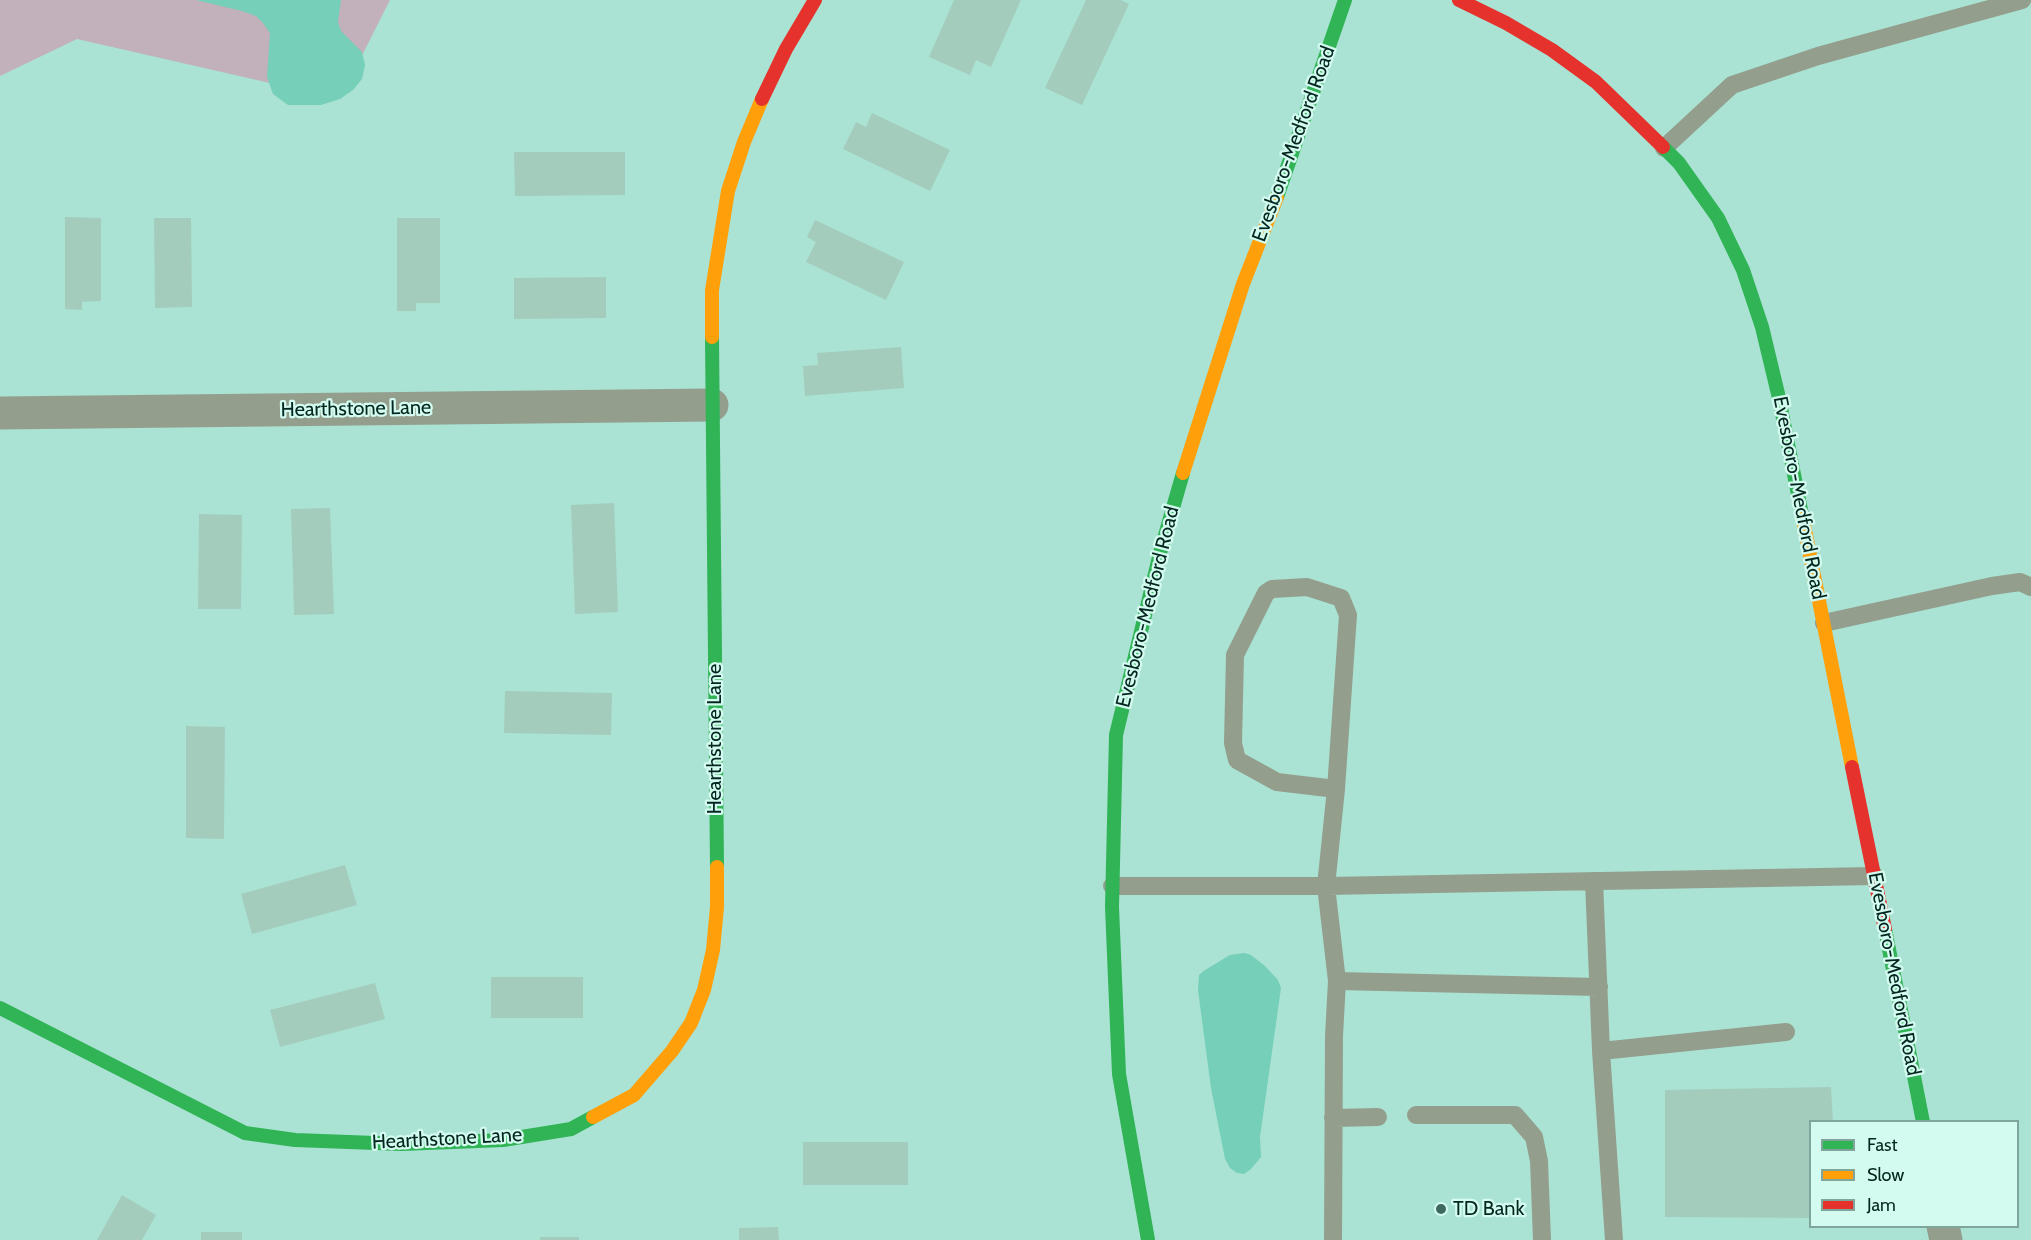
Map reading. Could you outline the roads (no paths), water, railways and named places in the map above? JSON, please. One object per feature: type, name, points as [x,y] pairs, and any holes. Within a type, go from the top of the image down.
[{"type":"street","name":"Hearthstone Lane","points":[[0,1008],[245,1133],[295,1140],[402,1144],[503,1140],[571,1129],[634,1095],[672,1051],[691,1023],[704,990],[717,908],[712,290],[728,191],[744,142],[763,96],[786,50],[815,0]]},
{"type":"street","name":"Evesboro-Medford Road","points":[[1148,1240],[1119,1074],[1112,907],[1116,735],[1160,553],[1193,440],[1243,284],[1279,191],[1346,0]]},
{"type":"street","name":"Evesboro-Medford Road","points":[[1459,0],[1506,23],[1552,50],[1596,82],[1679,163],[1718,218],[1743,270],[1762,327],[1779,398],[1923,1120]]},
{"type":"street","name":"Hearthstone Lane","points":[[0,413],[712,405]]},
{"type":"lane","points":[[1664,148],[1732,85],[1818,56],[2022,0]]},
{"type":"lane","points":[[1824,623],[1992,586],[2020,582],[2031,587]]},
{"type":"lane","points":[[1333,1240],[1336,981],[1326,886],[1336,789],[1348,615],[1341,598],[1307,587],[1272,589],[1266,593],[1235,655],[1233,743],[1237,760],[1277,782],[1336,789]]},
{"type":"lane","points":[[1112,886],[1326,886],[1875,876]]},
{"type":"lane","points":[[1594,881],[1601,1051],[1614,1240]]},
{"type":"lane","points":[[1336,981],[1599,987]]},
{"type":"lane","points":[[1601,1051],[1786,1032]]},
{"type":"lane","points":[[1416,1115],[1515,1115],[1534,1137],[1539,1161],[1542,1240]]},
{"type":"lane","points":[[1333,1118],[1378,1117]]},
{"type":"place","name":"TD Bank","points":[[1441,1209]]}]
